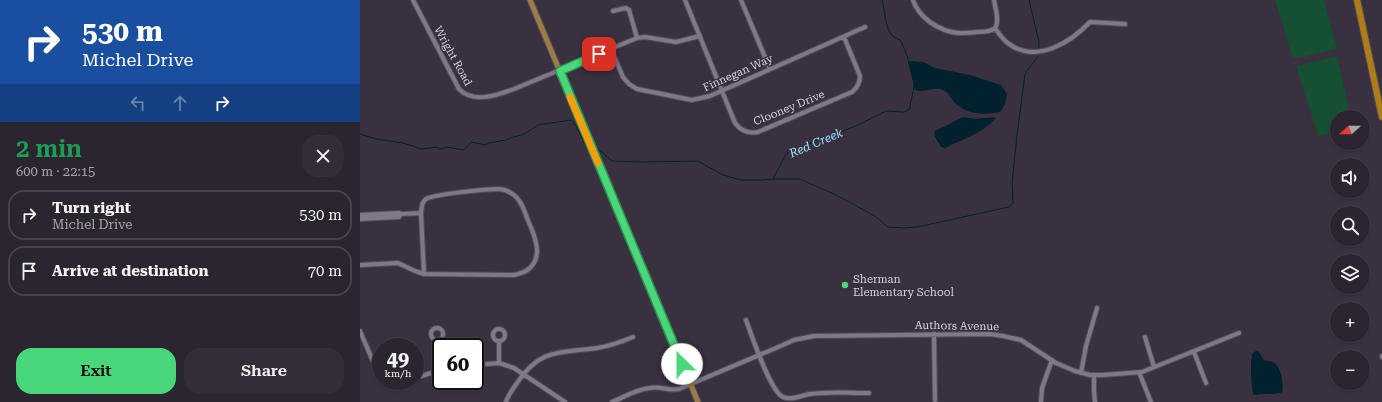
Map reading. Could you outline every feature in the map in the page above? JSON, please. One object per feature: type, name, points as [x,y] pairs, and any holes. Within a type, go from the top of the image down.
[{"type":"highway","points":[[1357,0],[1382,117]]},
{"type":"main road","points":[[530,0],[698,402]]},
{"type":"street","name":"Wright Road","points":[[413,0],[460,89],[467,96],[478,97],[503,93],[560,71]]},
{"type":"street","name":"Clooney Drive","points":[[685,0],[737,126],[741,130],[750,133],[758,132],[852,92],[858,86],[860,76],[844,37]]},
{"type":"street","points":[[741,0],[770,69]]},
{"type":"street","points":[[913,0],[924,18],[951,32],[983,32],[995,28]]},
{"type":"street","points":[[994,0],[997,21],[995,28]]},
{"type":"street","points":[[613,11],[626,8],[629,10],[637,38]]},
{"type":"street","points":[[995,28],[1010,45],[1024,51],[1039,51],[1061,45],[1070,40],[1090,22],[1125,24]]},
{"type":"street","name":"Finnegan Way","points":[[611,50],[623,77],[633,87],[642,91],[692,100],[705,97],[865,27]]},
{"type":"street","points":[[560,71],[637,38],[676,42],[700,36]]},
{"type":"street","points":[[360,264],[398,263],[415,272],[424,274],[514,275],[526,270],[534,263],[537,252],[537,240],[521,202],[512,193],[502,189],[431,197],[425,200],[422,204],[421,213],[424,274]]},
{"type":"street","points":[[360,215],[421,213]]},
{"type":"street","points":[[360,219],[399,216],[401,214]]},
{"type":"street","points":[[1081,372],[1086,346],[1097,308]]},
{"type":"street","points":[[746,320],[774,386],[778,393],[784,398],[815,393],[869,393]]},
{"type":"street","points":[[360,330],[372,359]]},
{"type":"street","name":"Authors Avenue","points":[[612,402],[648,388],[675,390],[794,340],[815,336],[990,334],[1014,338],[1027,343],[1052,360],[1081,372],[1094,375],[1112,375],[1139,372],[1194,352],[1239,333]]},
{"type":"street","points":[[934,334],[935,400]]},
{"type":"street","points":[[506,402],[523,374],[534,363],[546,356],[559,352],[605,347],[633,337]]},
{"type":"street","points":[[1145,337],[1154,367]]},
{"type":"street","points":[[499,340],[499,363]]},
{"type":"street","points":[[1194,352],[1206,383]]},
{"type":"street","points":[[1041,402],[1045,379],[1052,360]]},
{"type":"street","points":[[484,364],[499,363],[514,368],[565,402]]},
{"type":"street","points":[[1139,372],[1152,402]]},
{"type":"street","points":[[1094,375],[1095,402]]},
{"type":"green space","points":[[1275,0],[1324,0],[1337,49],[1293,59]]},
{"type":"green space","points":[[1337,56],[1349,110],[1330,110],[1330,133],[1318,136],[1296,66]]},
{"type":"water","points":[[908,62],[923,62],[935,68],[970,75],[1001,85],[1007,94],[1005,104],[1000,112],[988,114],[976,113],[960,107],[946,92],[941,89],[922,91],[915,90]]},
{"type":"water","points":[[963,117],[975,119],[996,118],[985,128],[972,136],[945,148],[941,147],[934,135],[935,131]]},
{"type":"water","points":[[1256,351],[1259,352],[1264,360],[1273,362],[1278,367],[1282,380],[1282,392],[1276,394],[1253,394],[1251,364],[1252,354]]},
{"type":"waterway","name":"Red Creek","points":[[597,150],[601,151],[612,161],[698,161],[721,174],[740,180],[773,179],[786,154],[792,150],[856,126],[886,111],[904,112],[910,109],[914,87],[912,73],[901,41],[893,36],[888,29],[882,0]]},
{"type":"waterway","points":[[1029,0],[1039,42],[1039,50]]},
{"type":"waterway","points":[[773,179],[800,179],[836,195],[875,216],[888,227],[917,227],[1009,207],[1013,203],[1012,184],[1025,74],[1038,56],[1038,53]]},
{"type":"waterway","name":"Red Creek","points":[[360,134],[376,139],[403,143],[422,149],[436,147],[442,149],[447,147],[464,150],[471,142],[485,145],[522,135],[538,125],[571,120],[578,128],[586,146],[588,147]]},
{"type":"slow traffic","points":[[570,97],[598,163]]},
{"type":"place","name":"Sherman Elementary School","points":[[845,285]]},
{"type":"route","points":[[599,54],[560,71],[682,364]]}]
